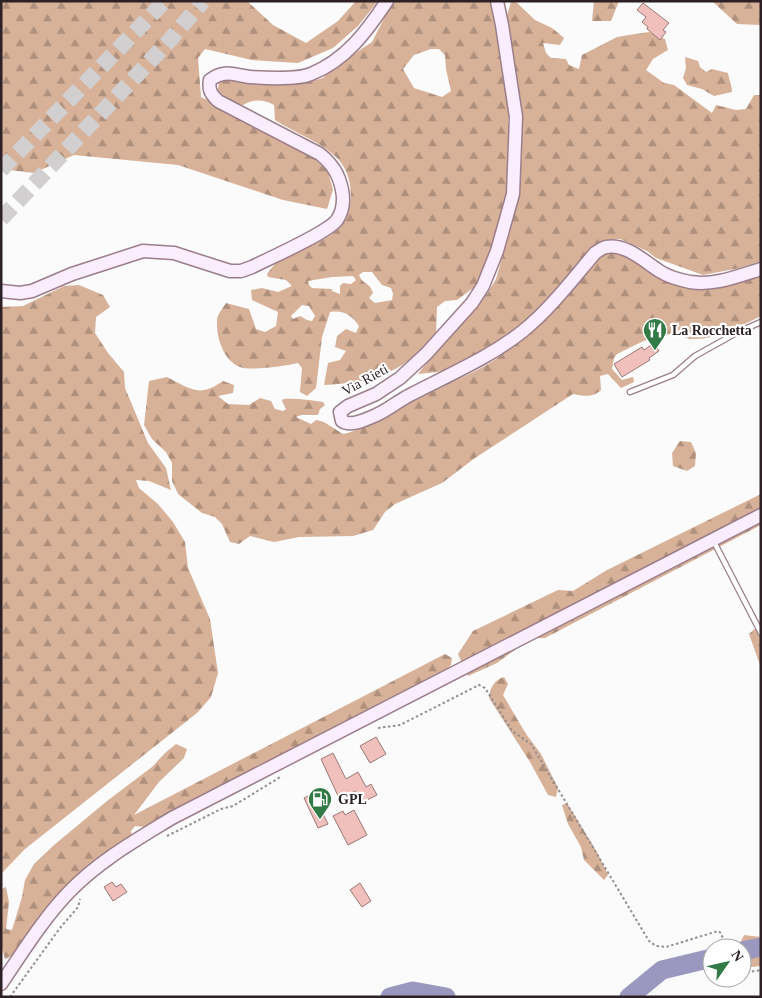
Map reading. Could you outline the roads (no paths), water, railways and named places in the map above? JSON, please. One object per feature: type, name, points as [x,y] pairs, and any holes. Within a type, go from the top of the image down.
[{"type":"street","points":[[1,291],[20,293],[32,291],[72,274],[143,251],[174,253],[230,271],[241,271],[322,231],[336,221],[343,207],[343,194],[337,172],[329,161],[320,154],[218,101],[212,95],[209,87],[210,80],[219,74],[227,73],[280,78],[310,75],[342,57],[366,32],[387,1]]},
{"type":"street","name":"Via Rieti","points":[[497,1],[516,117],[513,194],[497,251],[483,286],[472,303],[426,354],[376,394],[340,412],[342,421],[346,424],[352,424],[375,416],[406,397],[480,360],[521,332],[548,309],[595,252],[605,247],[628,251],[662,273],[691,282],[730,279],[761,269]]},
{"type":"street","points":[[1,984],[39,928],[69,892],[100,865],[138,838],[172,818],[761,515]]},
{"type":"lane","points":[[630,392],[673,375],[695,356],[738,332],[761,322]]},
{"type":"lane","points":[[712,539],[761,633]]},
{"type":"waterway","points":[[752,949],[761,947]]},
{"type":"waterway","points":[[629,997],[662,970],[702,960]]},
{"type":"waterway","points":[[390,997],[413,991],[446,997]]},
{"type":"tunnel","points":[[1,170],[165,1]]},
{"type":"tunnel","points":[[1,219],[169,41],[203,1]]},
{"type":"place","name":"La Rocchetta","points":[[655,351]]},
{"type":"place","name":"GPL","points":[[320,820]]}]
